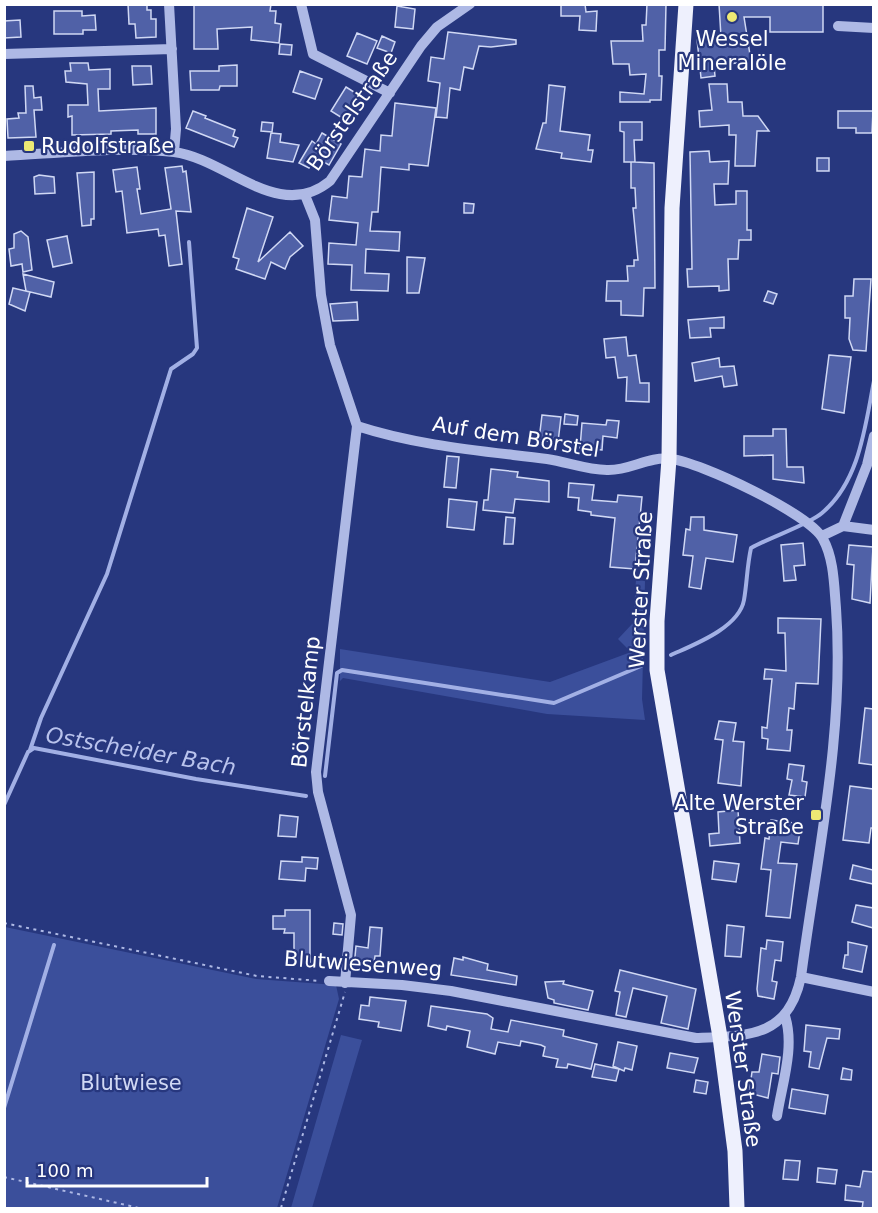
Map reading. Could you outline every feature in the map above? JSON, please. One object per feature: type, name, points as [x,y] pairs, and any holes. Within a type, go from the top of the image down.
[{"type":"main road","name":"Werster Straße","points":[[686,4],[672,208],[669,459],[657,621],[657,670],[720,1037],[735,1151],[737,1209]]},
{"type":"street","points":[[169,4],[176,129],[174,152]]},
{"type":"street","points":[[301,4],[313,54],[390,93]]},
{"type":"street","name":"Börstelstraße","points":[[4,156],[95,152],[174,152],[214,165],[274,194],[288,197],[305,195],[320,190],[330,181],[432,33],[465,7]]},
{"type":"street","points":[[838,26],[873,28]]},
{"type":"street","points":[[4,54],[172,49]]},
{"type":"street","name":"Börstelkamp","points":[[305,195],[315,220],[321,295],[330,345],[357,426],[316,772],[318,792],[351,915],[345,983]]},
{"type":"street","name":"Auf dem Börstel","points":[[357,426],[400,438],[559,461],[607,471],[621,469],[649,459],[669,459]]},
{"type":"street","points":[[843,525],[867,465],[873,436]]},
{"type":"street","points":[[669,459],[703,466],[798,516],[819,532],[833,574],[838,677],[834,748],[797,995],[785,1016],[765,1029],[720,1037]]},
{"type":"street","points":[[819,532],[843,525],[873,530]]},
{"type":"street","points":[[801,977],[873,993]]},
{"type":"street","name":"Blutwiesenweg","points":[[329,981],[402,985],[451,991],[696,1038],[720,1037]]},
{"type":"street","points":[[777,1116],[789,1044],[790,1031],[785,1016]]},
{"type":"path","name":"Blutwiesenweg","points":[[4,923],[256,976],[329,981]]},
{"type":"path","points":[[281,1209],[345,999],[345,983]]},
{"type":"path","points":[[4,1177],[139,1209]]},
{"type":"green space","points":[[636,580],[645,581],[642,699],[645,720],[547,714],[343,678],[340,681],[340,649],[550,682],[631,652],[618,639],[633,623]]},
{"type":"green space","name":"Blutwiese","points":[[5,927],[256,979],[336,985],[339,999],[277,1208],[5,1208]]},
{"type":"green space","points":[[341,1035],[362,1040],[312,1208],[291,1208]]},
{"type":"building","points":[[128,4],[147,4],[147,10],[151,10],[151,19],[156,19],[156,37],[136,38],[135,24],[129,24]]},
{"type":"building","points":[[194,4],[271,4],[270,11],[276,11],[275,23],[281,24],[279,43],[251,40],[252,27],[217,29],[218,49],[194,49]]},
{"type":"building","points":[[561,4],[585,4],[586,12],[597,11],[596,31],[579,30],[580,16],[561,16]]},
{"type":"building","points":[[647,4],[666,4],[665,50],[659,50],[659,76],[662,76],[661,100],[620,102],[620,92],[644,94],[646,74],[630,75],[629,64],[613,64],[611,41],[643,41],[642,25],[646,25]]},
{"type":"building","points":[[719,4],[823,4],[823,32],[770,32],[770,17],[744,17],[751,61],[714,66],[715,76],[701,78],[697,39],[721,37]]},
{"type":"building","points":[[397,6],[415,9],[413,29],[395,27]]},
{"type":"building","points":[[54,11],[82,11],[82,16],[95,15],[96,30],[83,30],[83,34],[54,34]]},
{"type":"building","points":[[20,20],[21,37],[4,38],[4,21]]},
{"type":"building","points":[[448,32],[516,40],[516,44],[479,46],[473,69],[464,67],[460,90],[450,88],[447,118],[436,117],[440,83],[428,81],[431,57],[444,59]]},
{"type":"building","points":[[357,33],[377,41],[367,64],[347,56]]},
{"type":"building","points":[[382,36],[395,42],[391,53],[377,48]]},
{"type":"building","points":[[280,44],[292,45],[291,55],[279,54]]},
{"type":"building","points":[[70,63],[88,63],[89,70],[110,69],[110,89],[98,89],[99,111],[156,108],[156,134],[138,134],[138,130],[111,131],[111,134],[72,135],[72,116],[68,117],[68,105],[88,105],[87,84],[66,82],[65,71],[71,71]]},
{"type":"building","points":[[237,65],[237,86],[220,86],[219,90],[191,90],[190,71],[219,71],[219,66]]},
{"type":"building","points":[[132,66],[151,66],[152,84],[133,85]]},
{"type":"building","points":[[300,71],[322,79],[315,99],[293,92]]},
{"type":"building","points":[[709,84],[727,84],[728,102],[742,102],[743,116],[758,116],[769,131],[757,131],[755,166],[735,166],[736,135],[729,135],[729,125],[700,127],[699,111],[712,110]]},
{"type":"building","points":[[549,85],[565,87],[560,131],[590,135],[588,150],[593,150],[591,162],[561,158],[562,153],[536,149],[543,123],[546,123]]},
{"type":"building","points":[[25,86],[33,86],[34,98],[41,97],[42,110],[34,110],[36,137],[8,138],[7,119],[19,118],[18,113],[26,113]]},
{"type":"building","points":[[346,87],[362,97],[347,121],[331,111]]},
{"type":"building","points":[[395,103],[436,108],[428,166],[409,164],[409,170],[381,167],[378,212],[372,212],[370,231],[400,232],[399,251],[366,249],[365,273],[389,274],[388,291],[351,290],[352,265],[328,264],[329,243],[356,245],[358,223],[329,220],[332,196],[347,198],[349,176],[362,177],[365,149],[380,151],[381,135],[392,136]]},
{"type":"building","points":[[193,111],[235,130],[233,136],[238,138],[234,147],[186,128]]},
{"type":"building","points":[[838,111],[873,111],[872,133],[856,133],[856,128],[838,128]]},
{"type":"building","points":[[262,122],[273,123],[272,132],[261,131]]},
{"type":"building","points":[[620,122],[642,122],[642,140],[634,140],[635,162],[654,163],[655,288],[644,288],[643,316],[621,315],[621,301],[606,301],[607,281],[628,281],[627,266],[634,266],[634,260],[638,260],[633,208],[636,208],[635,188],[631,188],[631,162],[624,162],[624,132],[620,131]]},
{"type":"building","points":[[271,133],[281,134],[280,142],[299,145],[293,162],[267,158]]},
{"type":"building","points":[[322,133],[341,144],[329,165],[315,157],[309,168],[299,163],[312,141],[316,144]]},
{"type":"building","points":[[709,151],[710,162],[729,161],[728,184],[714,184],[715,205],[736,204],[736,191],[747,191],[747,230],[751,230],[751,240],[739,240],[738,259],[728,259],[729,290],[719,291],[719,286],[688,287],[687,269],[692,269],[690,152]]},
{"type":"building","points":[[817,158],[829,158],[829,171],[817,171]]},
{"type":"building","points":[[182,166],[183,172],[186,171],[191,212],[176,211],[182,264],[169,266],[165,235],[159,236],[158,229],[127,233],[122,191],[116,192],[113,170],[137,167],[140,189],[137,189],[141,214],[171,209],[165,168]]},
{"type":"building","points":[[94,172],[94,219],[91,219],[91,225],[82,226],[77,173]]},
{"type":"building","points":[[39,175],[54,177],[55,193],[35,194],[34,177]]},
{"type":"building","points":[[464,203],[474,204],[473,213],[464,213]]},
{"type":"building","points":[[247,208],[273,217],[258,262],[290,232],[303,246],[290,257],[285,269],[271,262],[265,279],[236,269],[239,259],[233,257]]},
{"type":"building","points":[[21,231],[28,237],[32,270],[23,272],[22,264],[11,266],[9,249],[14,248],[14,234]]},
{"type":"building","points":[[67,236],[72,263],[53,267],[47,240]]},
{"type":"building","points":[[407,257],[425,258],[419,293],[407,293]]},
{"type":"building","points":[[23,274],[54,282],[51,297],[26,291]]},
{"type":"building","points":[[854,279],[871,279],[866,351],[853,350],[849,339],[850,318],[845,318],[845,296],[853,296]]},
{"type":"building","points":[[13,288],[30,292],[25,311],[9,304]]},
{"type":"building","points":[[768,291],[777,294],[773,304],[764,301]]},
{"type":"building","points":[[357,302],[358,320],[333,321],[330,304]]},
{"type":"building","points":[[724,317],[724,328],[710,328],[711,337],[690,338],[688,320]]},
{"type":"building","points":[[626,337],[628,356],[636,355],[640,383],[649,383],[649,402],[626,401],[627,377],[618,378],[615,357],[606,358],[604,339]]},
{"type":"building","points":[[829,355],[851,357],[844,413],[822,409]]},
{"type":"building","points":[[719,358],[720,367],[734,366],[737,385],[724,387],[722,376],[695,381],[692,363]]},
{"type":"building","points":[[565,414],[578,416],[577,425],[564,424]]},
{"type":"building","points":[[542,415],[561,417],[558,442],[539,440]]},
{"type":"building","points":[[607,420],[619,421],[617,438],[603,436],[602,450],[580,448],[582,423],[606,425]]},
{"type":"building","points":[[773,429],[786,429],[787,467],[803,467],[804,483],[773,479],[773,455],[744,456],[744,436],[773,436]]},
{"type":"building","points":[[447,456],[459,457],[456,488],[444,487]]},
{"type":"building","points":[[491,469],[518,472],[517,477],[549,481],[549,502],[515,499],[513,513],[483,510],[484,500],[488,500]]},
{"type":"building","points":[[569,483],[594,485],[592,500],[617,502],[618,495],[642,497],[635,569],[610,567],[615,518],[591,515],[591,512],[578,510],[579,498],[568,497]]},
{"type":"building","points":[[449,499],[477,502],[474,530],[447,527]]},
{"type":"building","points":[[506,517],[515,518],[513,544],[504,544]]},
{"type":"building","points":[[691,517],[704,517],[704,530],[737,535],[733,562],[706,558],[701,589],[689,587],[693,556],[683,555],[686,529],[690,530]]},
{"type":"building","points":[[803,543],[805,565],[794,566],[796,580],[784,581],[781,545]]},
{"type":"building","points":[[849,545],[873,547],[870,603],[852,599],[854,565],[847,564]]},
{"type":"building","points":[[778,618],[821,619],[818,684],[796,683],[794,709],[789,708],[787,730],[792,730],[790,751],[767,749],[768,739],[762,738],[762,727],[767,728],[772,679],[764,679],[765,669],[786,671],[785,633],[778,633]]},
{"type":"building","points":[[865,708],[873,709],[873,765],[859,763]]},
{"type":"building","points":[[719,721],[736,723],[733,741],[744,742],[741,786],[718,783],[723,740],[715,739]]},
{"type":"building","points":[[789,764],[804,766],[802,781],[807,782],[805,797],[789,795],[792,780],[787,779]]},
{"type":"building","points":[[850,786],[873,789],[873,828],[871,828],[869,843],[843,840]]},
{"type":"building","points":[[738,810],[740,843],[710,846],[709,834],[719,833],[718,812]]},
{"type":"building","points":[[280,815],[298,817],[296,837],[278,836]]},
{"type":"building","points":[[771,820],[801,824],[798,844],[781,842],[778,863],[797,864],[790,918],[766,916],[771,870],[761,869],[765,838],[769,839]]},
{"type":"building","points":[[302,857],[318,858],[317,869],[306,868],[305,881],[279,879],[281,861],[302,862]]},
{"type":"building","points":[[714,861],[739,864],[736,882],[712,879]]},
{"type":"building","points":[[853,865],[873,870],[873,884],[850,879]]},
{"type":"building","points":[[856,905],[873,908],[873,928],[852,922]]},
{"type":"building","points":[[285,910],[310,910],[310,962],[294,962],[294,933],[284,933],[285,929],[273,929],[273,916],[285,916]]},
{"type":"building","points":[[334,923],[343,924],[342,935],[333,934]]},
{"type":"building","points":[[727,925],[744,927],[741,957],[725,956]]},
{"type":"building","points":[[370,927],[382,928],[380,956],[375,956],[373,970],[354,967],[356,946],[368,948]]},
{"type":"building","points":[[767,940],[783,942],[781,961],[775,960],[772,981],[777,982],[774,999],[758,996],[757,989],[761,948],[766,949]]},
{"type":"building","points":[[848,942],[867,946],[862,972],[843,968],[845,955],[848,955]]},
{"type":"building","points":[[463,957],[488,964],[487,970],[517,976],[516,985],[451,975],[454,958],[463,960]]},
{"type":"building","points":[[620,970],[696,989],[688,1029],[661,1023],[667,996],[633,988],[626,1017],[616,1015],[620,992],[615,991]]},
{"type":"building","points":[[564,981],[563,984],[593,991],[588,1010],[554,1003],[554,1000],[548,998],[545,982]]},
{"type":"building","points":[[370,997],[406,1001],[401,1031],[378,1027],[379,1022],[359,1019],[361,1005],[369,1006]]},
{"type":"building","points":[[431,1006],[487,1014],[493,1018],[491,1029],[508,1032],[511,1020],[564,1030],[563,1036],[597,1044],[591,1069],[568,1064],[567,1068],[556,1067],[558,1059],[543,1056],[545,1047],[521,1041],[520,1046],[498,1042],[495,1054],[467,1047],[470,1031],[447,1026],[446,1030],[428,1026]]},
{"type":"building","points":[[806,1025],[840,1029],[839,1039],[827,1038],[819,1069],[809,1067],[811,1052],[804,1051]]},
{"type":"building","points":[[618,1042],[637,1046],[632,1070],[625,1068],[624,1071],[613,1066]]},
{"type":"building","points":[[670,1053],[698,1058],[694,1073],[667,1068]]},
{"type":"building","points":[[762,1054],[780,1057],[778,1074],[772,1073],[768,1098],[749,1093],[752,1072],[759,1072]]},
{"type":"building","points":[[595,1064],[619,1069],[616,1081],[592,1077]]},
{"type":"building","points":[[843,1068],[852,1070],[851,1080],[841,1079]]},
{"type":"building","points":[[696,1080],[708,1082],[706,1094],[694,1092]]},
{"type":"building","points":[[792,1089],[828,1095],[825,1114],[789,1108]]},
{"type":"building","points":[[785,1160],[800,1161],[798,1180],[783,1179]]},
{"type":"building","points":[[818,1168],[837,1170],[835,1184],[817,1182]]},
{"type":"building","points":[[863,1171],[873,1172],[873,1209],[862,1209],[863,1202],[845,1200],[846,1185],[860,1187]]},
{"type":"waterway","points":[[30,750],[41,718],[107,574],[171,369],[193,354],[197,348],[189,242]]},
{"type":"waterway","name":"Ostscheider Bach","points":[[671,655],[702,641],[734,619],[744,600],[751,548],[816,517],[835,500],[845,485],[859,452],[874,381]]},
{"type":"waterway","name":"Ostscheider Bach","points":[[325,776],[337,673],[342,670],[554,703],[641,666]]},
{"type":"waterway","name":"Ostscheider Bach","points":[[4,805],[28,752],[34,748],[196,779],[306,796]]},
{"type":"waterway","points":[[4,1108],[54,945]]},
{"type":"place","name":"Wessel Mineralöle","points":[[732,17]]},
{"type":"place","name":"Rudolfstraße","points":[[29,146]]},
{"type":"place","name":"Alte Werster Straße","points":[[816,815]]}]
